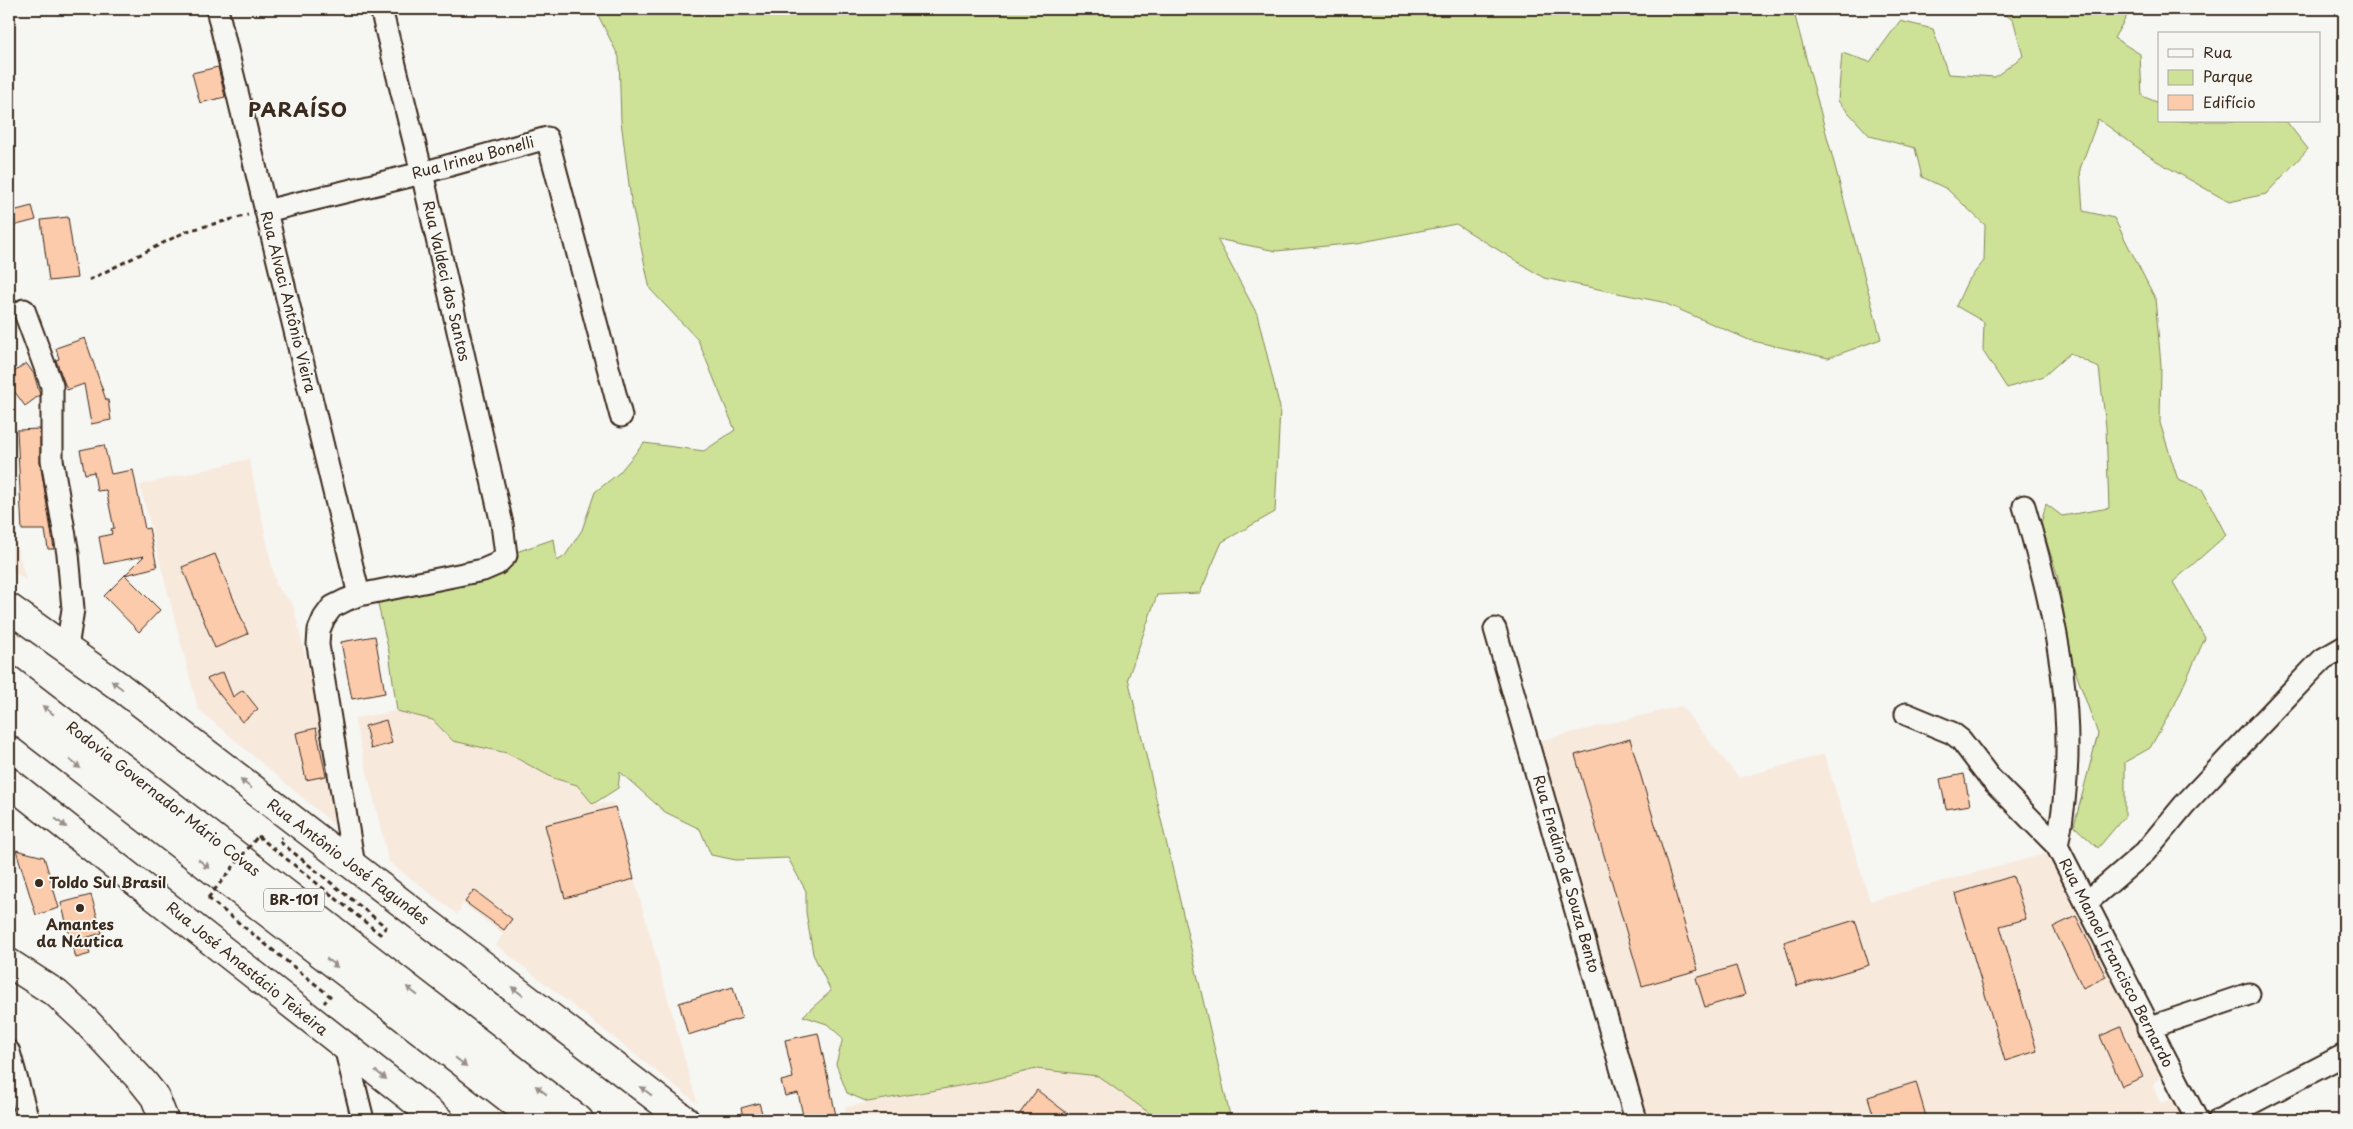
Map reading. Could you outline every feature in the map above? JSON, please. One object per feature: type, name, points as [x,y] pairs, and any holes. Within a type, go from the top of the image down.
[{"type":"main road","name":"Rua Antônio José Fagundes","points":[[9,608],[67,648],[685,1120]]},
{"type":"main road","name":"Rodovia Governador Mário Covas","points":[[9,680],[579,1120]]},
{"type":"main road","name":"Rodovia Governador Mário Covas","points":[[9,713],[537,1120]]},
{"type":"main road","name":"Rua José Anastácio Teixeira","points":[[9,782],[439,1120]]},
{"type":"main road","points":[[9,964],[57,994],[85,1020],[143,1082],[154,1097],[164,1120]]},
{"type":"street","name":"Rua Alvaci Antônio Vieira","points":[[217,9],[359,595]]},
{"type":"street","name":"Rua Valdeci dos Santos","points":[[359,595],[482,570],[496,564],[506,555],[502,524],[422,172],[381,9]]},
{"type":"street","name":"Rua Irineu Bonelli","points":[[266,211],[547,138],[622,416]]},
{"type":"street","points":[[24,310],[52,386],[52,460],[68,554],[74,610],[67,648]]},
{"type":"street","name":"Rua Manoel Francisco Bernardo","points":[[2024,506],[2048,590],[2064,672],[2069,742],[2066,807],[2057,846],[2148,1028],[2197,1120]]},
{"type":"street","points":[[354,866],[318,644],[319,630],[324,618],[332,607],[359,595]]},
{"type":"street","name":"Rua Enedino de Souza Bento","points":[[1495,629],[1636,1120]]},
{"type":"street","points":[[2086,903],[2145,852],[2184,805],[2323,659],[2344,647]]},
{"type":"street","points":[[1906,714],[1952,733],[1961,740],[1990,778],[2057,846]]},
{"type":"street","points":[[2148,1028],[2249,994]]},
{"type":"street","points":[[345,1047],[363,1120]]},
{"type":"street","points":[[9,1052],[28,1120]]},
{"type":"street","points":[[2219,1120],[2344,1055]]},
{"type":"path","points":[[89,280],[187,231],[266,211]]},
{"type":"path","points":[[295,821],[279,841],[386,927],[380,934],[258,836],[208,898],[330,996],[325,1003],[317,997]]},
{"type":"shaded area","points":[[249,459],[276,585],[293,605],[344,819],[336,826],[198,709],[140,485]]},
{"type":"shaded area","points":[[9,518],[14,537],[26,580],[9,569]]},
{"type":"shaded area","points":[[1681,706],[1739,778],[1824,754],[1870,901],[2048,853],[2162,1074],[2153,1086],[2160,1103],[2176,1098],[2187,1120],[1648,1120],[1538,741]]},
{"type":"shaded area","points":[[397,711],[433,720],[453,741],[507,753],[553,778],[577,785],[593,804],[613,803],[697,1103],[496,945],[503,934],[463,904],[457,914],[389,862],[354,718]]},
{"type":"shaded area","points":[[1036,1069],[1098,1076],[1159,1120],[847,1120],[845,1107],[987,1081]]},
{"type":"green space","points":[[595,9],[1793,9],[1881,339],[1828,358],[1749,340],[1662,302],[1544,278],[1456,224],[1357,243],[1276,251],[1217,239],[1257,314],[1280,408],[1275,512],[1222,542],[1200,593],[1157,595],[1128,678],[1231,1120],[1159,1120],[1098,1076],[1036,1069],[987,1081],[868,1102],[847,1093],[836,1064],[843,1038],[827,1024],[803,1016],[831,991],[813,954],[806,912],[806,891],[788,858],[736,860],[711,855],[700,829],[665,812],[620,772],[618,788],[593,804],[577,785],[553,778],[507,753],[453,741],[433,720],[397,711],[389,652],[377,600],[554,539],[557,561],[565,556],[582,530],[595,492],[619,473],[644,443],[704,451],[735,430],[698,340],[650,289],[631,200],[621,121],[619,57]]},
{"type":"green space","points":[[1991,9],[2131,9],[2114,38],[2140,54],[2142,96],[2158,103],[2158,122],[2287,122],[2308,149],[2266,194],[2229,202],[2155,160],[2098,119],[2080,169],[2083,211],[2114,218],[2155,298],[2161,365],[2160,423],[2178,480],[2202,489],[2226,535],[2173,582],[2205,638],[2175,704],[2150,748],[2125,762],[2125,816],[2098,848],[2074,826],[2098,734],[2073,665],[2057,574],[2041,524],[2046,504],[2062,516],[2109,508],[2106,427],[2099,368],[2070,353],[2044,376],[2007,388],[1983,351],[1984,322],[1956,306],[1967,282],[1984,261],[1985,225],[1947,189],[1922,177],[1915,148],[1870,136],[1838,101],[1842,53],[1870,62],[1900,21],[1933,29],[1948,74],[1995,77],[2023,56],[2013,19]]},
{"type":"building","points":[[218,67],[225,97],[200,103],[192,73]]},
{"type":"building","points":[[32,206],[36,220],[9,227],[9,212]]},
{"type":"building","points":[[68,217],[77,278],[49,281],[41,220]]},
{"type":"building","points":[[85,338],[106,400],[108,400],[111,420],[91,424],[84,384],[67,390],[56,360],[59,359],[56,348]]},
{"type":"building","points":[[26,363],[34,374],[40,395],[25,406],[9,384],[9,376]]},
{"type":"building","points":[[40,429],[40,462],[54,549],[48,549],[45,530],[22,530],[17,430]]},
{"type":"building","points":[[104,445],[111,474],[133,470],[145,529],[149,528],[157,567],[125,575],[144,556],[104,564],[99,537],[112,534],[111,529],[114,528],[106,490],[97,491],[94,472],[85,474],[80,450]]},
{"type":"building","points":[[215,554],[248,634],[215,648],[182,567]]},
{"type":"building","points":[[125,575],[160,610],[139,632],[104,596]]},
{"type":"building","points":[[375,636],[385,693],[352,699],[341,642]]},
{"type":"building","points":[[223,672],[233,697],[243,690],[258,709],[242,722],[207,679]]},
{"type":"building","points":[[386,720],[392,743],[371,749],[365,726]]},
{"type":"building","points":[[316,728],[326,776],[306,780],[296,733]]},
{"type":"building","points":[[1630,739],[1698,970],[1642,986],[1575,755]]},
{"type":"building","points":[[1964,774],[1970,805],[1946,809],[1940,779]]},
{"type":"building","points":[[615,807],[634,879],[565,898],[545,825]]},
{"type":"building","name":"Toldo Sul Brasil","points":[[16,850],[44,857],[59,908],[36,915]]},
{"type":"building","points":[[2013,876],[2026,919],[2000,926],[2037,1051],[2005,1061],[1955,894]]},
{"type":"building","points":[[474,890],[512,919],[504,930],[465,902]]},
{"type":"building","points":[[91,895],[102,933],[85,938],[90,954],[76,958],[61,903]]},
{"type":"building","points":[[2076,916],[2106,977],[2083,988],[2053,927]]},
{"type":"building","points":[[1855,920],[1869,965],[1797,986],[1784,942]]},
{"type":"building","points":[[1736,966],[1745,995],[1705,1007],[1696,978]]},
{"type":"building","points":[[733,987],[742,1018],[688,1035],[679,1003]]},
{"type":"building","points":[[2121,1027],[2143,1077],[2122,1086],[2100,1036]]},
{"type":"building","points":[[818,1033],[837,1120],[804,1120],[798,1093],[785,1096],[781,1081],[793,1078],[785,1040]]},
{"type":"building","points":[[1916,1082],[1927,1120],[1875,1120],[1868,1097]]},
{"type":"building","points":[[1037,1090],[1076,1120],[1015,1120]]},
{"type":"building","points":[[759,1103],[764,1120],[744,1120],[741,1108]]},
{"type":"place","name":"Toldo Sul Brasil","points":[[39,883]]},
{"type":"place","name":"Amantes da Náutica","points":[[80,908]]},
{"type":"district","name":"PARAÍSO","points":[[298,110]]}]
